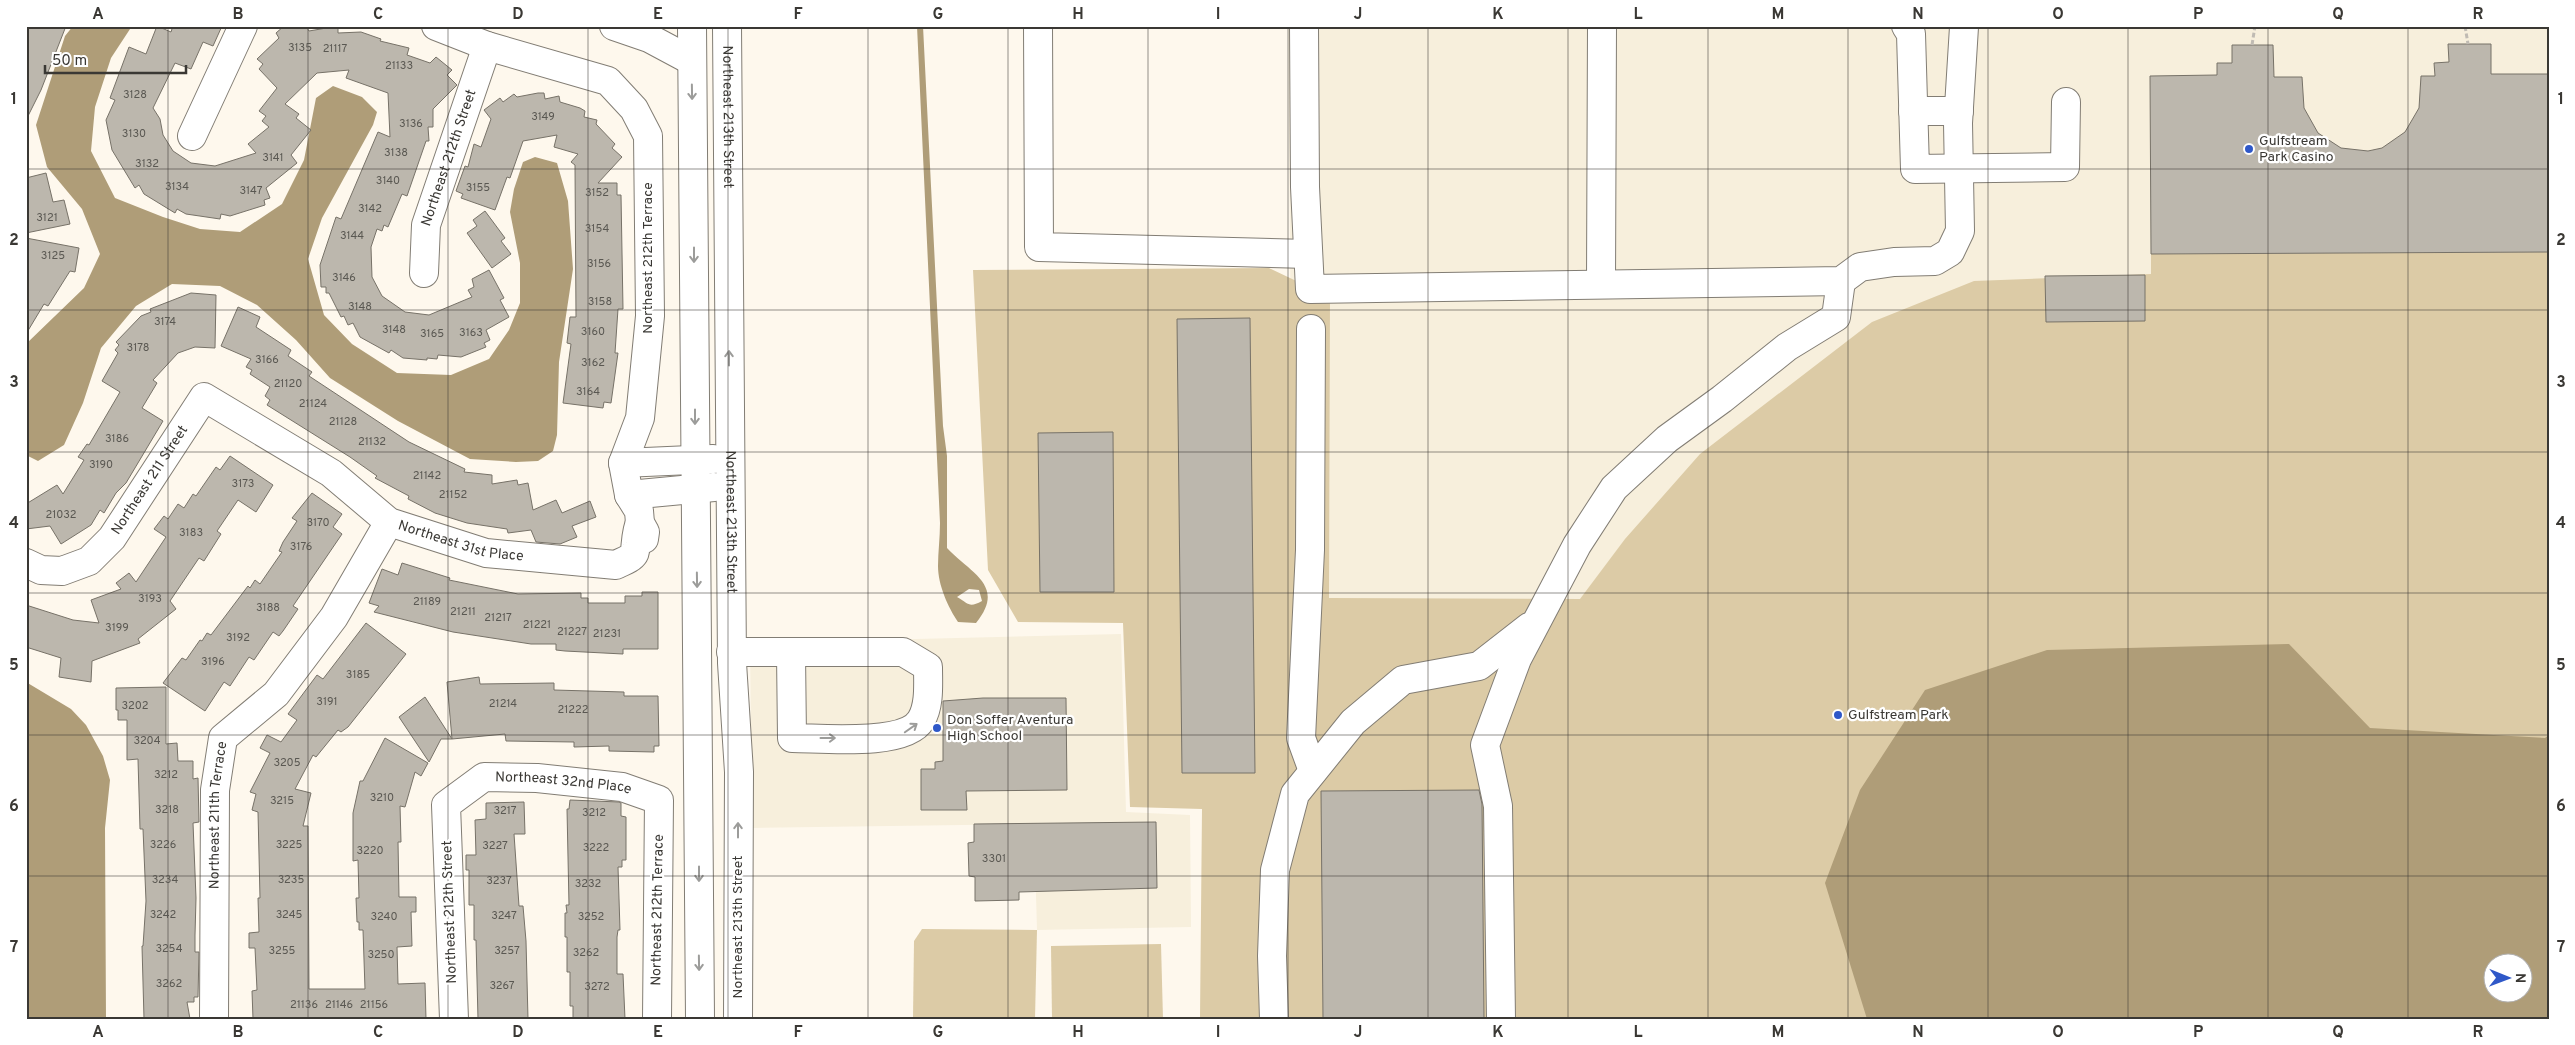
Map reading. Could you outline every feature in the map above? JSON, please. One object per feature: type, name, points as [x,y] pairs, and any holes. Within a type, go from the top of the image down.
[{"type":"street","points":[[192,136],[243,26]]},
{"type":"street","name":"Northeast 212th Terrace","points":[[436,26],[487,46],[608,81],[634,109],[648,136],[650,316],[640,418],[622,463]]},
{"type":"street","points":[[630,30],[686,26]]},
{"type":"street","points":[[692,26],[700,1019]]},
{"type":"street","name":"Northeast 213th Street","points":[[727,26],[731,652],[739,772],[738,1019]]},
{"type":"street","points":[[1038,26],[1038,247],[1308,254]]},
{"type":"street","points":[[1304,26],[1305,187],[1310,289],[1841,281],[1860,268],[1894,262],[1935,261],[1950,252],[1960,232],[1959,111],[1968,26]]},
{"type":"street","points":[[1601,284],[1602,26]]},
{"type":"street","points":[[1906,26],[1911,34],[1915,169],[2065,167],[2066,102]]},
{"type":"street","points":[[630,30],[692,60]]},
{"type":"street","name":"Northeast 212th Street","points":[[424,273],[426,225],[487,46]]},
{"type":"street","points":[[1913,111],[1959,111]]},
{"type":"street","points":[[1501,1019],[1498,806],[1486,745],[1517,658],[1577,545],[1614,488],[1667,439],[1722,400],[1787,347],[1836,317],[1841,281]]},
{"type":"street","points":[[1311,330],[1310,550],[1302,738],[1314,771]]},
{"type":"street","name":"Northeast 31st Place","points":[[204,396],[331,473],[389,522],[486,552],[616,565],[644,545],[645,532],[640,522],[639,511],[629,494]]},
{"type":"street","name":"Northeast 211 Street","points":[[26,563],[41,570],[62,571],[89,561],[112,538],[204,396]]},
{"type":"street","points":[[729,459],[622,463],[629,494],[696,487],[729,487]]},
{"type":"street","name":"Northeast 211th Terrace","points":[[214,1019],[215,790],[223,738],[276,694],[334,617],[389,522]]},
{"type":"street","points":[[1274,1019],[1272,956],[1275,870],[1294,794],[1353,722],[1403,680],[1479,666],[1535,622]]},
{"type":"street","points":[[731,652],[791,654],[903,652],[928,667],[924,712],[920,721],[907,732],[884,738],[792,738],[791,654]]},
{"type":"street","name":"Northeast 32nd Place","points":[[446,805],[484,777],[537,778],[622,787],[659,800]]},
{"type":"street","name":"Northeast 212th Terrace","points":[[657,1019],[659,800]]},
{"type":"street","name":"Northeast 212th Street","points":[[446,805],[454,1019]]},
{"type":"street","points":[[699,914],[738,927]]},
{"type":"path","points":[[2252,45],[2255,26]]},
{"type":"path","points":[[2465,26],[2468,44]]},
{"type":"shaded area","points":[[73,26],[132,26],[111,58],[95,107],[91,151],[115,198],[200,229],[240,232],[282,204],[304,160],[316,98],[333,86],[362,97],[377,112],[373,125],[322,218],[308,259],[324,315],[352,344],[397,373],[451,375],[489,359],[509,330],[520,303],[520,263],[510,212],[514,189],[523,162],[535,157],[557,163],[568,201],[573,269],[559,362],[557,435],[553,451],[538,461],[516,462],[470,459],[398,421],[330,378],[296,340],[257,305],[220,286],[172,284],[136,306],[101,348],[83,403],[64,445],[38,461],[26,455],[26,344],[84,288],[100,254],[82,209],[47,167],[36,125],[65,36]]},
{"type":"shaded area","points":[[917,26],[923,26],[943,426],[947,456],[947,548],[975,573],[987,590],[988,599],[976,623],[958,622],[944,596],[938,573],[940,523]],"holes":[[[969,589],[979,590],[982,601],[972,605],[957,597]]]},
{"type":"shaded area","name":"Gulfstream Park","points":[[1288,26],[2549,26],[2549,1019],[1269,836],[1292,465]]},
{"type":"shaded area","name":"Gulfstream Park","points":[[2549,252],[2549,1019],[1200,1019],[1202,809],[1130,807],[1123,623],[1018,622],[988,570],[973,270],[1269,268],[1330,297],[1329,598],[1580,599],[1625,539],[1700,454],[1872,322],[1974,281],[2151,274],[2151,254]]},
{"type":"shaded area","name":"Don Soffer Aventura High School","points":[[1121,634],[1126,812],[1190,815],[1191,927],[1037,930],[1034,824],[752,828],[750,643]]},
{"type":"shaded area","points":[[2289,644],[2370,728],[2545,738],[2549,735],[2549,1019],[1867,1019],[1825,883],[1860,790],[1925,690],[2047,650]]},
{"type":"shaded area","points":[[26,682],[71,709],[86,725],[103,756],[110,780],[105,828],[106,1019],[26,1019]]},
{"type":"shaded area","points":[[922,929],[1037,930],[1035,1019],[913,1019],[914,941]]},
{"type":"shaded area","points":[[1161,944],[1163,1019],[1052,1019],[1051,946]]},
{"type":"building","points":[[26,26],[66,26],[41,90],[26,120]]},
{"type":"building","points":[[157,26],[171,32],[172,29],[166,26],[222,26],[213,46],[203,42],[191,69],[175,63],[153,108],[160,119],[163,135],[173,151],[191,163],[215,166],[256,153],[248,144],[269,127],[262,121],[266,116],[259,111],[277,88],[259,69],[263,64],[257,59],[279,38],[276,33],[284,26],[306,26],[309,31],[338,26],[338,33],[361,32],[381,39],[380,41],[409,48],[407,55],[430,63],[436,57],[452,70],[447,75],[457,85],[433,109],[433,127],[428,127],[429,141],[426,141],[407,196],[402,194],[388,227],[384,225],[382,231],[377,229],[371,247],[372,277],[382,296],[405,312],[429,315],[472,297],[468,290],[474,287],[472,279],[489,270],[504,298],[500,300],[509,317],[486,330],[490,340],[484,343],[486,347],[461,357],[438,355],[437,359],[427,358],[427,360],[403,358],[391,350],[389,353],[360,337],[353,323],[348,325],[344,316],[341,317],[329,293],[326,293],[326,287],[321,287],[320,265],[336,217],[341,219],[378,132],[390,137],[388,93],[346,78],[349,70],[317,73],[285,104],[299,114],[296,118],[311,130],[291,155],[297,163],[266,188],[270,198],[264,200],[265,205],[230,216],[221,214],[220,219],[186,214],[177,209],[175,213],[144,194],[139,185],[135,188],[112,150],[106,120],[115,100],[110,98],[129,47],[146,54]]},
{"type":"building","name":"Gulfstream Park Casino","points":[[2448,44],[2491,44],[2491,74],[2549,74],[2549,252],[2151,254],[2150,76],[2217,75],[2217,63],[2232,63],[2232,45],[2273,45],[2274,77],[2302,77],[2304,108],[2318,133],[2341,148],[2368,151],[2382,148],[2405,132],[2419,108],[2421,76],[2435,76],[2434,63],[2449,62]]},
{"type":"building","points":[[544,93],[545,99],[559,96],[560,102],[580,108],[585,111],[584,117],[597,120],[596,124],[615,144],[612,148],[622,157],[598,183],[617,183],[617,195],[621,195],[623,309],[618,309],[615,353],[618,353],[611,403],[604,402],[603,408],[563,403],[571,344],[567,343],[570,317],[576,317],[575,165],[571,162],[578,154],[554,147],[557,135],[523,141],[510,178],[507,177],[495,210],[461,198],[463,194],[456,191],[465,166],[468,167],[474,144],[481,147],[491,119],[484,110],[500,98],[503,102],[514,94],[517,97]]},
{"type":"building","points":[[46,173],[53,202],[64,200],[70,224],[26,233],[26,178]]},
{"type":"building","points":[[485,211],[505,238],[501,241],[511,254],[492,268],[467,233],[477,226],[473,220]]},
{"type":"building","points":[[26,238],[79,248],[75,272],[70,271],[48,306],[44,304],[26,334]]},
{"type":"building","points":[[2145,275],[2145,321],[2046,322],[2045,276]]},
{"type":"building","points":[[191,293],[216,295],[215,348],[195,347],[178,353],[153,380],[157,383],[142,408],[163,421],[126,483],[116,493],[104,513],[100,510],[91,525],[61,544],[50,526],[26,529],[26,504],[57,485],[63,494],[84,460],[78,457],[87,444],[89,445],[120,392],[102,381],[118,353],[115,350],[119,345],[116,342],[141,316],[151,312],[150,309]]},
{"type":"building","points":[[238,307],[260,317],[256,327],[291,350],[288,356],[312,372],[309,376],[409,442],[465,469],[464,472],[492,475],[492,484],[517,480],[518,485],[528,483],[533,510],[556,500],[562,513],[590,501],[596,517],[572,526],[577,537],[560,544],[536,542],[531,530],[508,533],[507,529],[467,523],[435,513],[408,499],[409,496],[375,478],[377,476],[350,457],[267,405],[270,400],[265,396],[270,387],[250,374],[252,370],[246,367],[251,359],[221,346]]},
{"type":"building","points":[[1250,318],[1255,773],[1182,773],[1177,319]]},
{"type":"building","points":[[1113,432],[1114,592],[1040,592],[1038,433]]},
{"type":"building","points":[[230,456],[273,485],[256,512],[238,500],[217,531],[221,534],[204,561],[199,558],[170,601],[176,609],[138,639],[140,643],[92,661],[91,682],[59,677],[61,658],[26,647],[26,605],[73,620],[99,623],[91,600],[121,589],[116,583],[129,573],[136,582],[166,537],[154,529],[164,516],[168,519],[178,504],[184,508],[193,494],[196,496],[216,467],[220,470]]},
{"type":"building","points":[[312,493],[342,514],[333,527],[342,534],[293,606],[298,609],[283,631],[279,636],[273,632],[254,660],[249,657],[230,686],[224,682],[205,711],[163,683],[182,658],[186,660],[207,633],[211,635],[248,586],[250,588],[255,580],[260,584],[282,552],[279,551],[283,542],[297,521],[292,518]]},
{"type":"building","points":[[402,563],[450,578],[449,580],[518,594],[581,593],[581,598],[588,598],[588,603],[625,603],[625,596],[642,596],[642,592],[658,592],[658,649],[623,649],[623,654],[556,650],[556,644],[531,644],[453,632],[374,612],[379,606],[369,603],[382,569],[398,575]]},
{"type":"building","points":[[366,623],[406,654],[348,727],[341,732],[338,730],[316,757],[313,755],[295,789],[311,793],[303,826],[308,826],[309,989],[365,989],[363,930],[359,930],[359,922],[357,922],[356,898],[359,898],[358,860],[353,861],[353,813],[360,781],[363,781],[385,738],[428,763],[421,776],[415,772],[405,807],[400,806],[401,842],[398,842],[399,897],[416,897],[416,912],[411,912],[412,946],[397,947],[398,984],[425,983],[426,1019],[253,1019],[252,991],[257,990],[255,948],[249,948],[249,933],[259,932],[258,898],[260,898],[258,812],[252,810],[256,794],[250,792],[270,753],[260,748],[267,735],[281,742],[297,720],[288,714],[317,675],[323,679]]},
{"type":"building","points":[[479,677],[480,684],[554,683],[554,690],[624,692],[624,696],[658,696],[659,746],[654,746],[654,752],[609,751],[609,746],[574,747],[574,742],[506,741],[505,734],[452,739],[447,682]]},
{"type":"building","points":[[166,687],[166,744],[177,743],[178,761],[193,761],[193,779],[198,778],[199,822],[193,823],[196,898],[195,952],[199,952],[198,997],[194,997],[194,1002],[187,1002],[190,1019],[144,1019],[142,946],[146,901],[143,829],[140,829],[138,759],[127,760],[127,720],[118,720],[118,710],[116,710],[116,688]]},
{"type":"building","points":[[425,697],[452,739],[441,739],[429,762],[399,717]]},
{"type":"building","points":[[983,698],[1066,698],[1067,790],[966,791],[967,810],[921,810],[921,769],[935,769],[935,762],[943,761],[943,701]]},
{"type":"building","points":[[1479,790],[1482,804],[1484,1019],[1323,1019],[1321,791]]},
{"type":"building","points":[[570,800],[619,802],[621,803],[621,816],[626,817],[626,860],[622,860],[622,867],[618,867],[620,930],[618,930],[617,937],[617,974],[623,974],[625,1019],[573,1019],[573,1006],[570,1006],[570,972],[567,972],[567,937],[565,937],[566,905],[569,905],[567,809],[569,809]]},
{"type":"building","points":[[524,802],[525,834],[514,834],[519,906],[523,906],[526,941],[528,1019],[478,1019],[474,905],[469,905],[469,870],[466,870],[466,855],[476,855],[475,820],[486,819],[486,803]]},
{"type":"building","points":[[1156,822],[1157,888],[1019,892],[1019,900],[975,901],[975,877],[969,876],[968,843],[974,842],[974,824]]},
{"type":"place","name":"Gulfstream Park Casino","points":[[2249,149]]},
{"type":"place","name":"Gulfstream Park","points":[[1838,715]]},
{"type":"place","name":"Don Soffer Aventura High School","points":[[937,728]]}]
